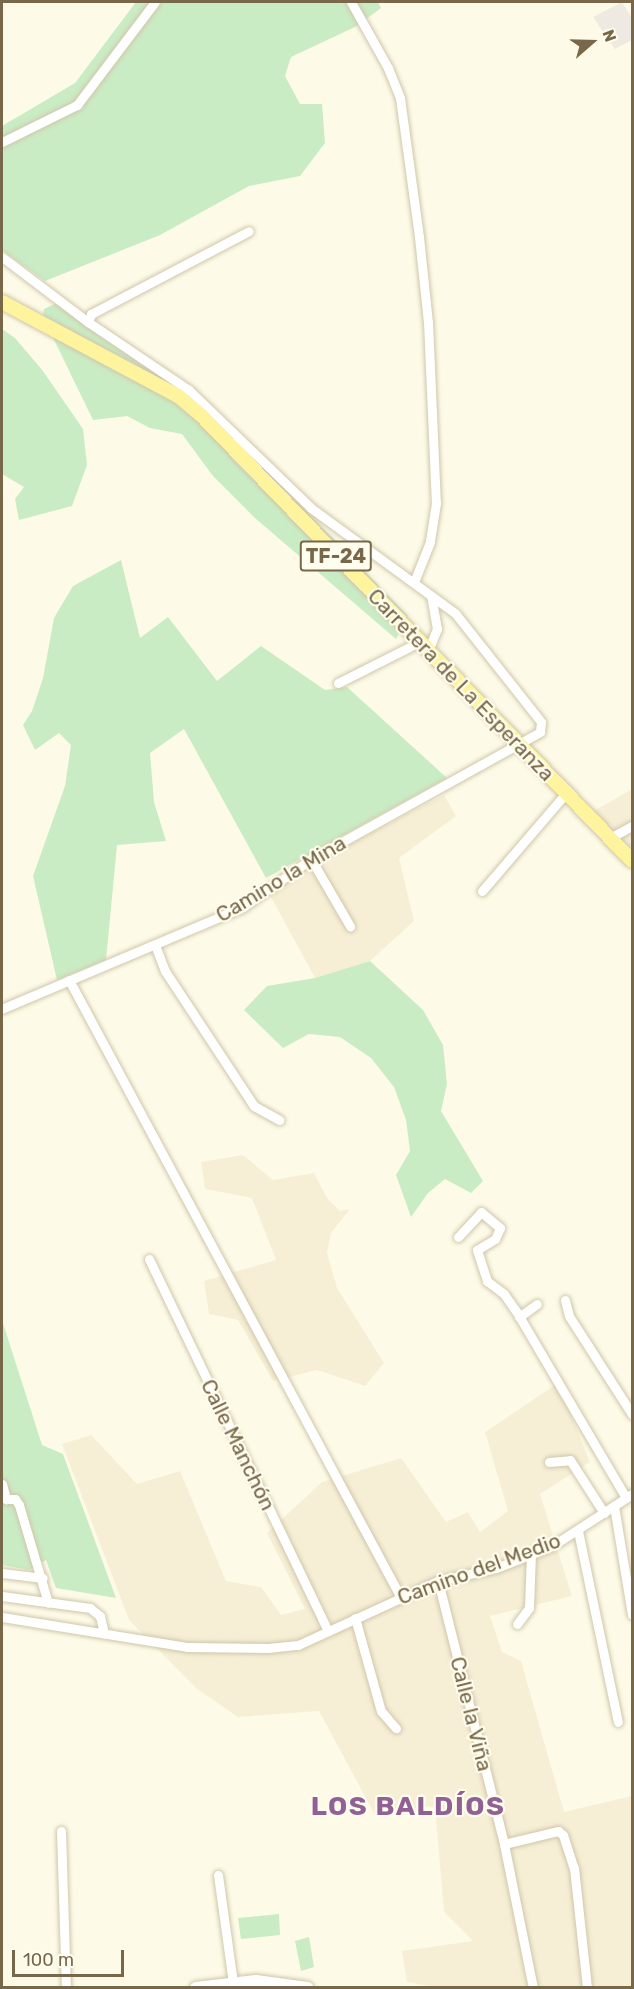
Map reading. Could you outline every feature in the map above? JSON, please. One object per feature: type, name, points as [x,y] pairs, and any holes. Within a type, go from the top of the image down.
[{"type":"main road","name":"Carretera de La Esperanza","points":[[2,302],[178,396],[633,861]]},
{"type":"main road","points":[[196,1988],[233,1983],[308,1988]]},
{"type":"street","points":[[2,142],[77,105],[155,2]]},
{"type":"street","points":[[351,2],[398,91],[419,237],[429,333],[436,503],[430,542],[414,582]]},
{"type":"street","points":[[88,322],[91,314],[249,231]]},
{"type":"street","points":[[2,257],[88,322],[189,390],[311,508],[431,596],[437,629],[423,647],[338,683]]},
{"type":"street","name":"Camino la Mina","points":[[2,1009],[243,907],[311,859],[540,732],[540,722],[471,630],[431,596]]},
{"type":"street","points":[[482,891],[566,793]]},
{"type":"street","points":[[610,838],[633,826]]},
{"type":"street","points":[[311,859],[350,926]]},
{"type":"street","points":[[155,945],[165,971],[254,1106],[279,1120]]},
{"type":"street","points":[[69,980],[400,1596]]},
{"type":"street","points":[[458,1237],[481,1212],[500,1228],[495,1239],[479,1247],[476,1255],[490,1285],[504,1294],[629,1496]]},
{"type":"street","name":"Calle Manchón","points":[[149,1258],[328,1631]]},
{"type":"street","points":[[565,1300],[569,1316],[633,1414]]},
{"type":"street","points":[[519,1317],[537,1304]]},
{"type":"street","points":[[549,1462],[570,1460],[604,1513]]},
{"type":"street","points":[[2,1484],[4,1499],[15,1499],[19,1505],[43,1578],[48,1603]]},
{"type":"street","name":"Camino del Medio","points":[[2,1617],[187,1647],[267,1648],[298,1645],[400,1596],[438,1581],[496,1568],[531,1554],[578,1531],[629,1496]]},
{"type":"street","points":[[614,1506],[633,1615]]},
{"type":"street","points":[[578,1531],[618,1722]]},
{"type":"street","points":[[517,1624],[529,1608],[531,1554]]},
{"type":"street","points":[[2,1573],[43,1578]]},
{"type":"street","name":"Calle la Viña","points":[[438,1581],[504,1844],[533,1988]]},
{"type":"street","points":[[2,1596],[96,1611],[104,1634]]},
{"type":"street","points":[[355,1618],[381,1711],[396,1728]]},
{"type":"street","points":[[504,1844],[558,1831],[563,1835],[574,1868],[587,1988]]},
{"type":"street","points":[[61,1832],[66,1988]]},
{"type":"street","points":[[218,1875],[233,1983]]},
{"type":"shaded area","points":[[622,2],[632,18],[632,40],[615,49],[593,17]]},
{"type":"shaded area","points":[[632,789],[632,848],[594,811]]},
{"type":"shaded area","points":[[444,795],[456,816],[399,858],[414,921],[370,961],[315,978],[271,897],[297,872]]},
{"type":"shaded area","points":[[243,1155],[273,1180],[314,1173],[327,1198],[340,1211],[350,1209],[331,1233],[327,1253],[337,1288],[384,1363],[365,1386],[317,1370],[273,1381],[238,1320],[209,1314],[204,1281],[276,1260],[252,1198],[205,1189],[201,1162]]},
{"type":"shaded area","points":[[558,1383],[590,1462],[540,1494],[572,1596],[490,1616],[502,1652],[521,1661],[564,1812],[632,1796],[632,1987],[440,1988],[407,1982],[402,1951],[473,1941],[444,1912],[435,1806],[374,1813],[319,1711],[238,1717],[196,1688],[129,1620],[62,1444],[91,1435],[137,1484],[180,1471],[226,1581],[261,1587],[281,1615],[305,1609],[267,1533],[322,1482],[401,1458],[446,1522],[468,1512],[480,1532],[508,1511],[485,1432]]},
{"type":"green space","points":[[136,2],[378,2],[381,8],[357,26],[291,57],[285,76],[300,104],[322,104],[325,143],[300,176],[249,186],[160,235],[45,281],[2,250],[2,126],[75,83]]},
{"type":"green space","points":[[61,301],[179,389],[331,536],[408,616],[396,639],[255,518],[213,476],[182,434],[150,428],[127,416],[93,420],[43,317],[44,309]]},
{"type":"green space","points":[[2,329],[15,338],[43,371],[83,429],[87,465],[72,506],[19,520],[15,499],[24,487],[2,474]]},
{"type":"green space","points":[[121,560],[140,638],[168,617],[217,681],[261,646],[325,690],[347,687],[447,778],[266,878],[184,729],[150,753],[154,802],[166,841],[117,845],[106,960],[57,980],[33,876],[65,786],[71,745],[59,733],[35,750],[23,725],[32,711],[43,678],[54,618],[73,586]]},
{"type":"green space","points":[[370,961],[423,1010],[443,1045],[447,1084],[441,1111],[483,1181],[471,1193],[445,1179],[428,1193],[411,1217],[396,1175],[410,1151],[406,1120],[394,1087],[371,1058],[340,1037],[309,1034],[283,1048],[244,1010],[267,986],[315,978]]},
{"type":"green space","points":[[2,1320],[42,1445],[63,1454],[116,1598],[56,1588],[46,1560],[29,1570],[2,1565]]},
{"type":"green space","points":[[279,1914],[280,1935],[241,1939],[238,1918]]},
{"type":"green space","points":[[309,1937],[314,1967],[301,1971],[295,1941]]},
{"type":"district","name":"LOS BALDÍOS","points":[[408,1807]]}]
